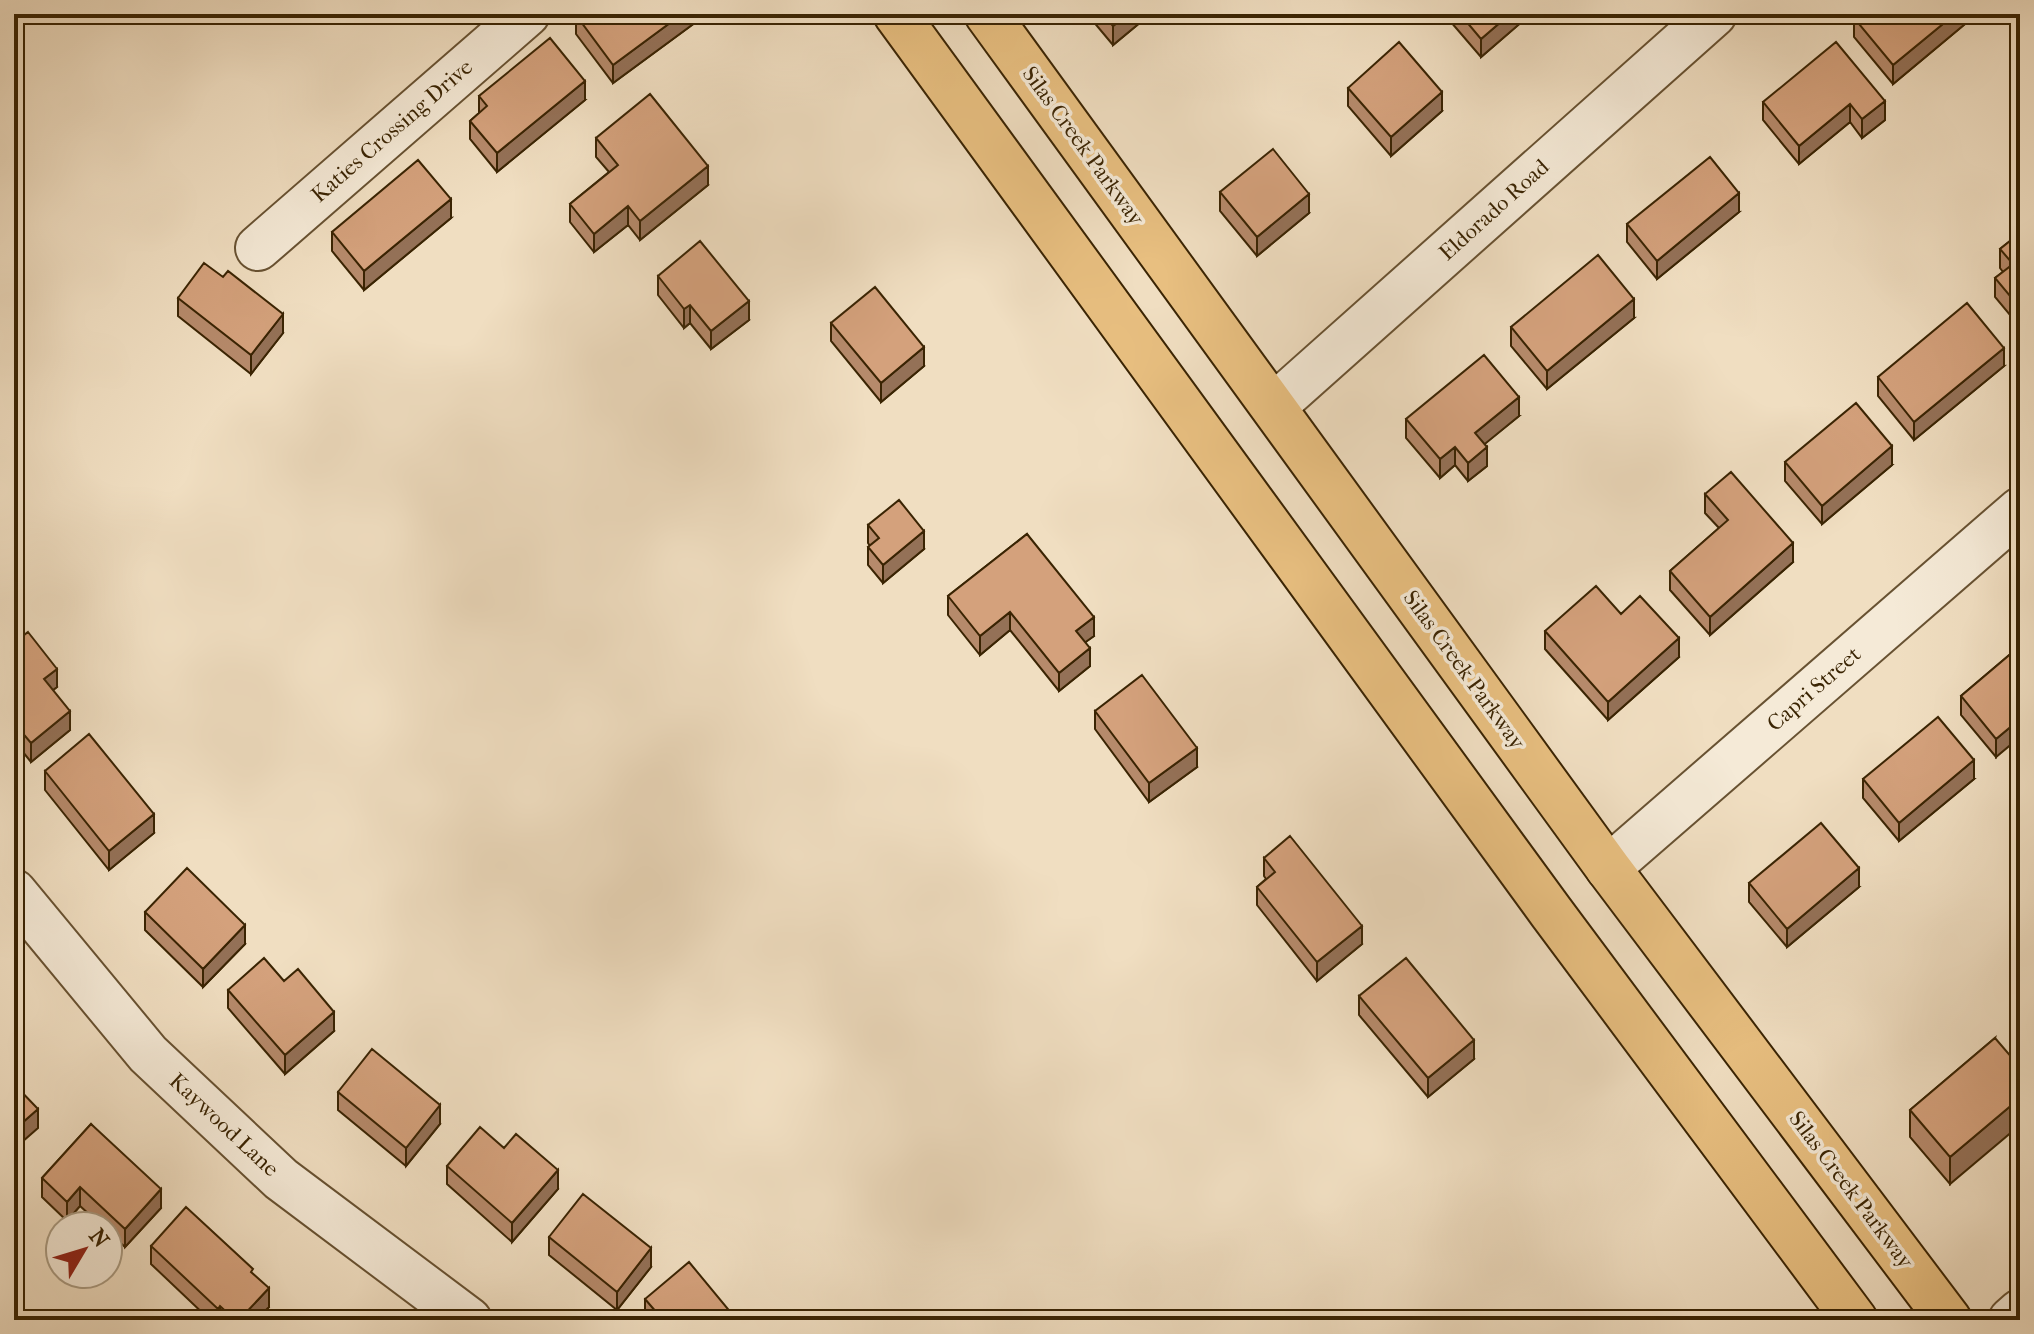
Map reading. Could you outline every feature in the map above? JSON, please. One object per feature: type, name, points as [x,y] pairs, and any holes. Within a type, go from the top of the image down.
[{"type":"main road","points":[[896,14],[1551,912],[1855,1320]]},
{"type":"main road","name":"Silas Creek Parkway","points":[[987,14],[1608,868],[1949,1320]]},
{"type":"street","name":"Katies Crossing Drive","points":[[258,248],[527,14]]},
{"type":"street","name":"Eldorado Road","points":[[1274,406],[1714,14]]},
{"type":"street","name":"Capri Street","points":[[1608,868],[2020,510]]},
{"type":"street","name":"Kaywood Lane","points":[[14,892],[148,1054],[281,1179],[469,1320]]},
{"type":"street","points":[[2011,1320],[2020,1312]]},
{"type":"building","points":[[578,14],[682,14],[613,65]]},
{"type":"building","points":[[1103,14],[1128,14],[1113,26]]},
{"type":"building","points":[[1460,14],[1510,14],[1481,39]]},
{"type":"building","points":[[1859,14],[1955,14],[1893,65],[1854,18]]},
{"type":"building","points":[[550,38],[585,81],[497,153],[470,121],[487,106],[479,96]]},
{"type":"building","points":[[1399,42],[1442,92],[1391,137],[1348,88]]},
{"type":"building","points":[[1836,42],[1885,101],[1862,119],[1850,104],[1799,146],[1763,102]]},
{"type":"building","points":[[650,94],[708,166],[640,221],[628,206],[594,234],[570,204],[618,165],[596,138]]},
{"type":"building","points":[[1273,149],[1309,194],[1257,237],[1220,192]]},
{"type":"building","points":[[1710,157],[1739,193],[1657,261],[1627,224]]},
{"type":"building","points":[[418,160],[451,199],[364,271],[332,232]]},
{"type":"building","points":[[2020,233],[2020,308],[1995,278],[2013,264],[2000,249]]},
{"type":"building","points":[[700,241],[749,301],[711,331],[690,305],[684,309],[658,276]]},
{"type":"building","points":[[1598,255],[1634,299],[1547,371],[1511,327]]},
{"type":"building","points":[[204,263],[223,277],[228,271],[283,314],[251,355],[178,298]]},
{"type":"building","points":[[875,287],[924,347],[881,383],[831,323]]},
{"type":"building","points":[[1967,303],[2004,348],[1914,422],[1878,377]]},
{"type":"building","points":[[1484,355],[1519,397],[1475,433],[1487,447],[1468,463],[1455,447],[1440,459],[1406,419]]},
{"type":"building","points":[[1856,403],[1892,446],[1822,506],[1785,462]]},
{"type":"building","points":[[1731,472],[1793,543],[1710,617],[1670,571],[1728,520],[1705,494]]},
{"type":"building","points":[[899,500],[924,531],[883,565],[868,547],[879,538],[868,525]]},
{"type":"building","points":[[1027,534],[1094,617],[1076,631],[1090,648],[1059,673],[1010,612],[980,636],[948,596]]},
{"type":"building","points":[[1596,586],[1621,614],[1640,596],[1679,638],[1608,702],[1545,631]]},
{"type":"building","points":[[28,632],[57,669],[44,679],[70,711],[31,743],[14,723],[14,643]]},
{"type":"building","points":[[2020,646],[2020,719],[1996,739],[1961,696]]},
{"type":"building","points":[[1142,675],[1197,748],[1149,783],[1095,711]]},
{"type":"building","points":[[1938,717],[1974,760],[1899,823],[1863,779]]},
{"type":"building","points":[[89,734],[154,814],[109,851],[45,771]]},
{"type":"building","points":[[1821,823],[1859,868],[1787,929],[1749,883]]},
{"type":"building","points":[[1290,836],[1362,926],[1317,962],[1257,887],[1275,872],[1264,858]]},
{"type":"building","points":[[187,868],[245,925],[203,969],[145,912]]},
{"type":"building","points":[[264,958],[284,981],[298,969],[334,1012],[285,1055],[228,990]]},
{"type":"building","points":[[1406,958],[1474,1040],[1428,1078],[1359,996]]},
{"type":"building","points":[[1995,1038],[2020,1067],[2020,1098],[1950,1157],[1910,1110]]},
{"type":"building","points":[[372,1049],[440,1105],[406,1148],[338,1092]]},
{"type":"building","points":[[14,1084],[38,1109],[14,1130]]},
{"type":"building","points":[[91,1124],[161,1189],[125,1229],[124,1210],[105,1210],[80,1187],[67,1202],[42,1178]]},
{"type":"building","points":[[480,1127],[504,1148],[516,1134],[558,1170],[512,1223],[447,1166]]},
{"type":"building","points":[[583,1194],[651,1248],[617,1292],[549,1237]]},
{"type":"building","points":[[186,1207],[253,1269],[251,1272],[269,1288],[239,1320],[220,1306],[218,1309],[151,1246]]},
{"type":"building","points":[[689,1262],[737,1320],[663,1320],[645,1299]]}]
